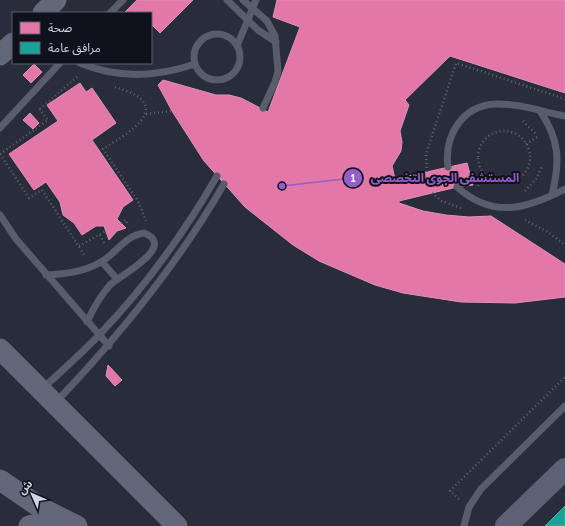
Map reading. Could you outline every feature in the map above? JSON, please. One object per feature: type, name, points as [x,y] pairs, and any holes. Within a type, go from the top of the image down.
[{"type":"highway","points":[[506,526],[565,469]]},
{"type":"street","points":[[44,12],[56,0]]},
{"type":"street","points":[[0,56],[12,44]]},
{"type":"street","points":[[0,349],[177,526]]},
{"type":"street","points":[[0,480],[23,497],[77,526]]},
{"type":"street","points":[[29,526],[58,517]]},
{"type":"lane","points":[[111,12],[123,0]]},
{"type":"lane","points":[[226,0],[258,30],[276,42]]},
{"type":"lane","points":[[244,0],[267,21],[273,30],[276,42],[278,71],[275,82],[263,108]]},
{"type":"lane","points":[[237,46],[225,36],[217,34],[209,36],[202,40],[197,46],[194,54],[195,64],[202,75],[209,79],[217,81],[232,75],[240,61],[237,46],[256,0]]},
{"type":"lane","points":[[49,64],[54,69]]},
{"type":"lane","points":[[0,128],[59,64]]},
{"type":"lane","points":[[83,64],[101,70],[142,75],[160,74],[195,64]]},
{"type":"lane","points":[[448,167],[446,156],[451,135],[464,117],[473,110],[483,106],[500,104],[565,116]]},
{"type":"lane","points":[[540,111],[554,137],[557,151],[558,166],[552,195]]},
{"type":"lane","points":[[48,397],[171,249],[194,216],[217,176]]},
{"type":"lane","points":[[48,397],[108,346],[197,230],[224,184]]},
{"type":"lane","points":[[457,187],[478,203],[502,208],[528,205],[565,189]]},
{"type":"lane","points":[[0,216],[12,234],[46,275],[108,346]]},
{"type":"lane","points":[[46,275],[69,273],[91,267],[102,262],[133,236],[144,233],[149,235],[154,244],[153,250],[139,265],[117,279],[101,296],[87,322]]},
{"type":"lane","points":[[102,262],[117,279]]},
{"type":"lane","points":[[464,526],[469,508],[481,489],[565,406]]},
{"type":"path","points":[[40,108],[81,74]]},
{"type":"path","points":[[108,84],[140,98],[144,103],[146,114],[139,124],[103,148],[140,205],[149,235]]},
{"type":"path","points":[[30,94],[48,120],[0,154],[29,198],[42,190],[91,267]]},
{"type":"path","points":[[146,114],[172,111]]},
{"type":"path","points":[[517,118],[532,129],[540,141]]},
{"type":"path","points":[[477,189],[482,171],[478,156],[480,148],[490,136],[505,132],[520,137],[526,144],[530,159],[523,174],[517,179],[510,183],[494,182],[482,171]]},
{"type":"path","points":[[522,193],[532,185],[537,178],[543,162]]},
{"type":"path","points":[[473,186],[481,191]]},
{"type":"path","points":[[79,246],[106,232]]},
{"type":"path","points":[[469,508],[450,491],[565,377]]},
{"type":"building: صحة","points":[[137,0],[193,0],[160,33],[152,25],[152,12],[125,12]]},
{"type":"building: صحة","points":[[277,0],[565,0],[565,93],[450,56],[405,100],[409,105],[400,131],[402,142],[401,151],[392,166],[395,179],[467,163],[473,185],[457,187],[399,201],[399,203],[423,211],[446,215],[469,217],[491,216],[565,264],[565,297],[515,303],[461,302],[403,293],[375,285],[319,261],[293,245],[245,207],[204,161],[172,111],[158,85],[163,80],[216,95],[229,95],[241,98],[268,112],[300,27],[273,17]]},
{"type":"building: صحة","points":[[34,64],[42,72],[31,83],[23,75]]},
{"type":"building: صحة","points":[[80,83],[86,92],[92,88],[116,123],[92,140],[133,200],[123,207],[117,219],[126,228],[117,231],[109,240],[104,226],[96,226],[82,235],[74,223],[63,215],[60,202],[46,182],[34,190],[9,154],[58,121],[47,105]]},
{"type":"building: صحة","points":[[30,113],[39,123],[33,129],[23,120]]},
{"type":"building: صحة","points":[[108,365],[122,380],[115,386],[106,376]]},
{"type":"building: مرافق عامة","points":[[565,506],[565,526],[545,526]]},
{"type":"place","name":"المستشفى الجوى التخصصى","points":[[282,186]]}]
